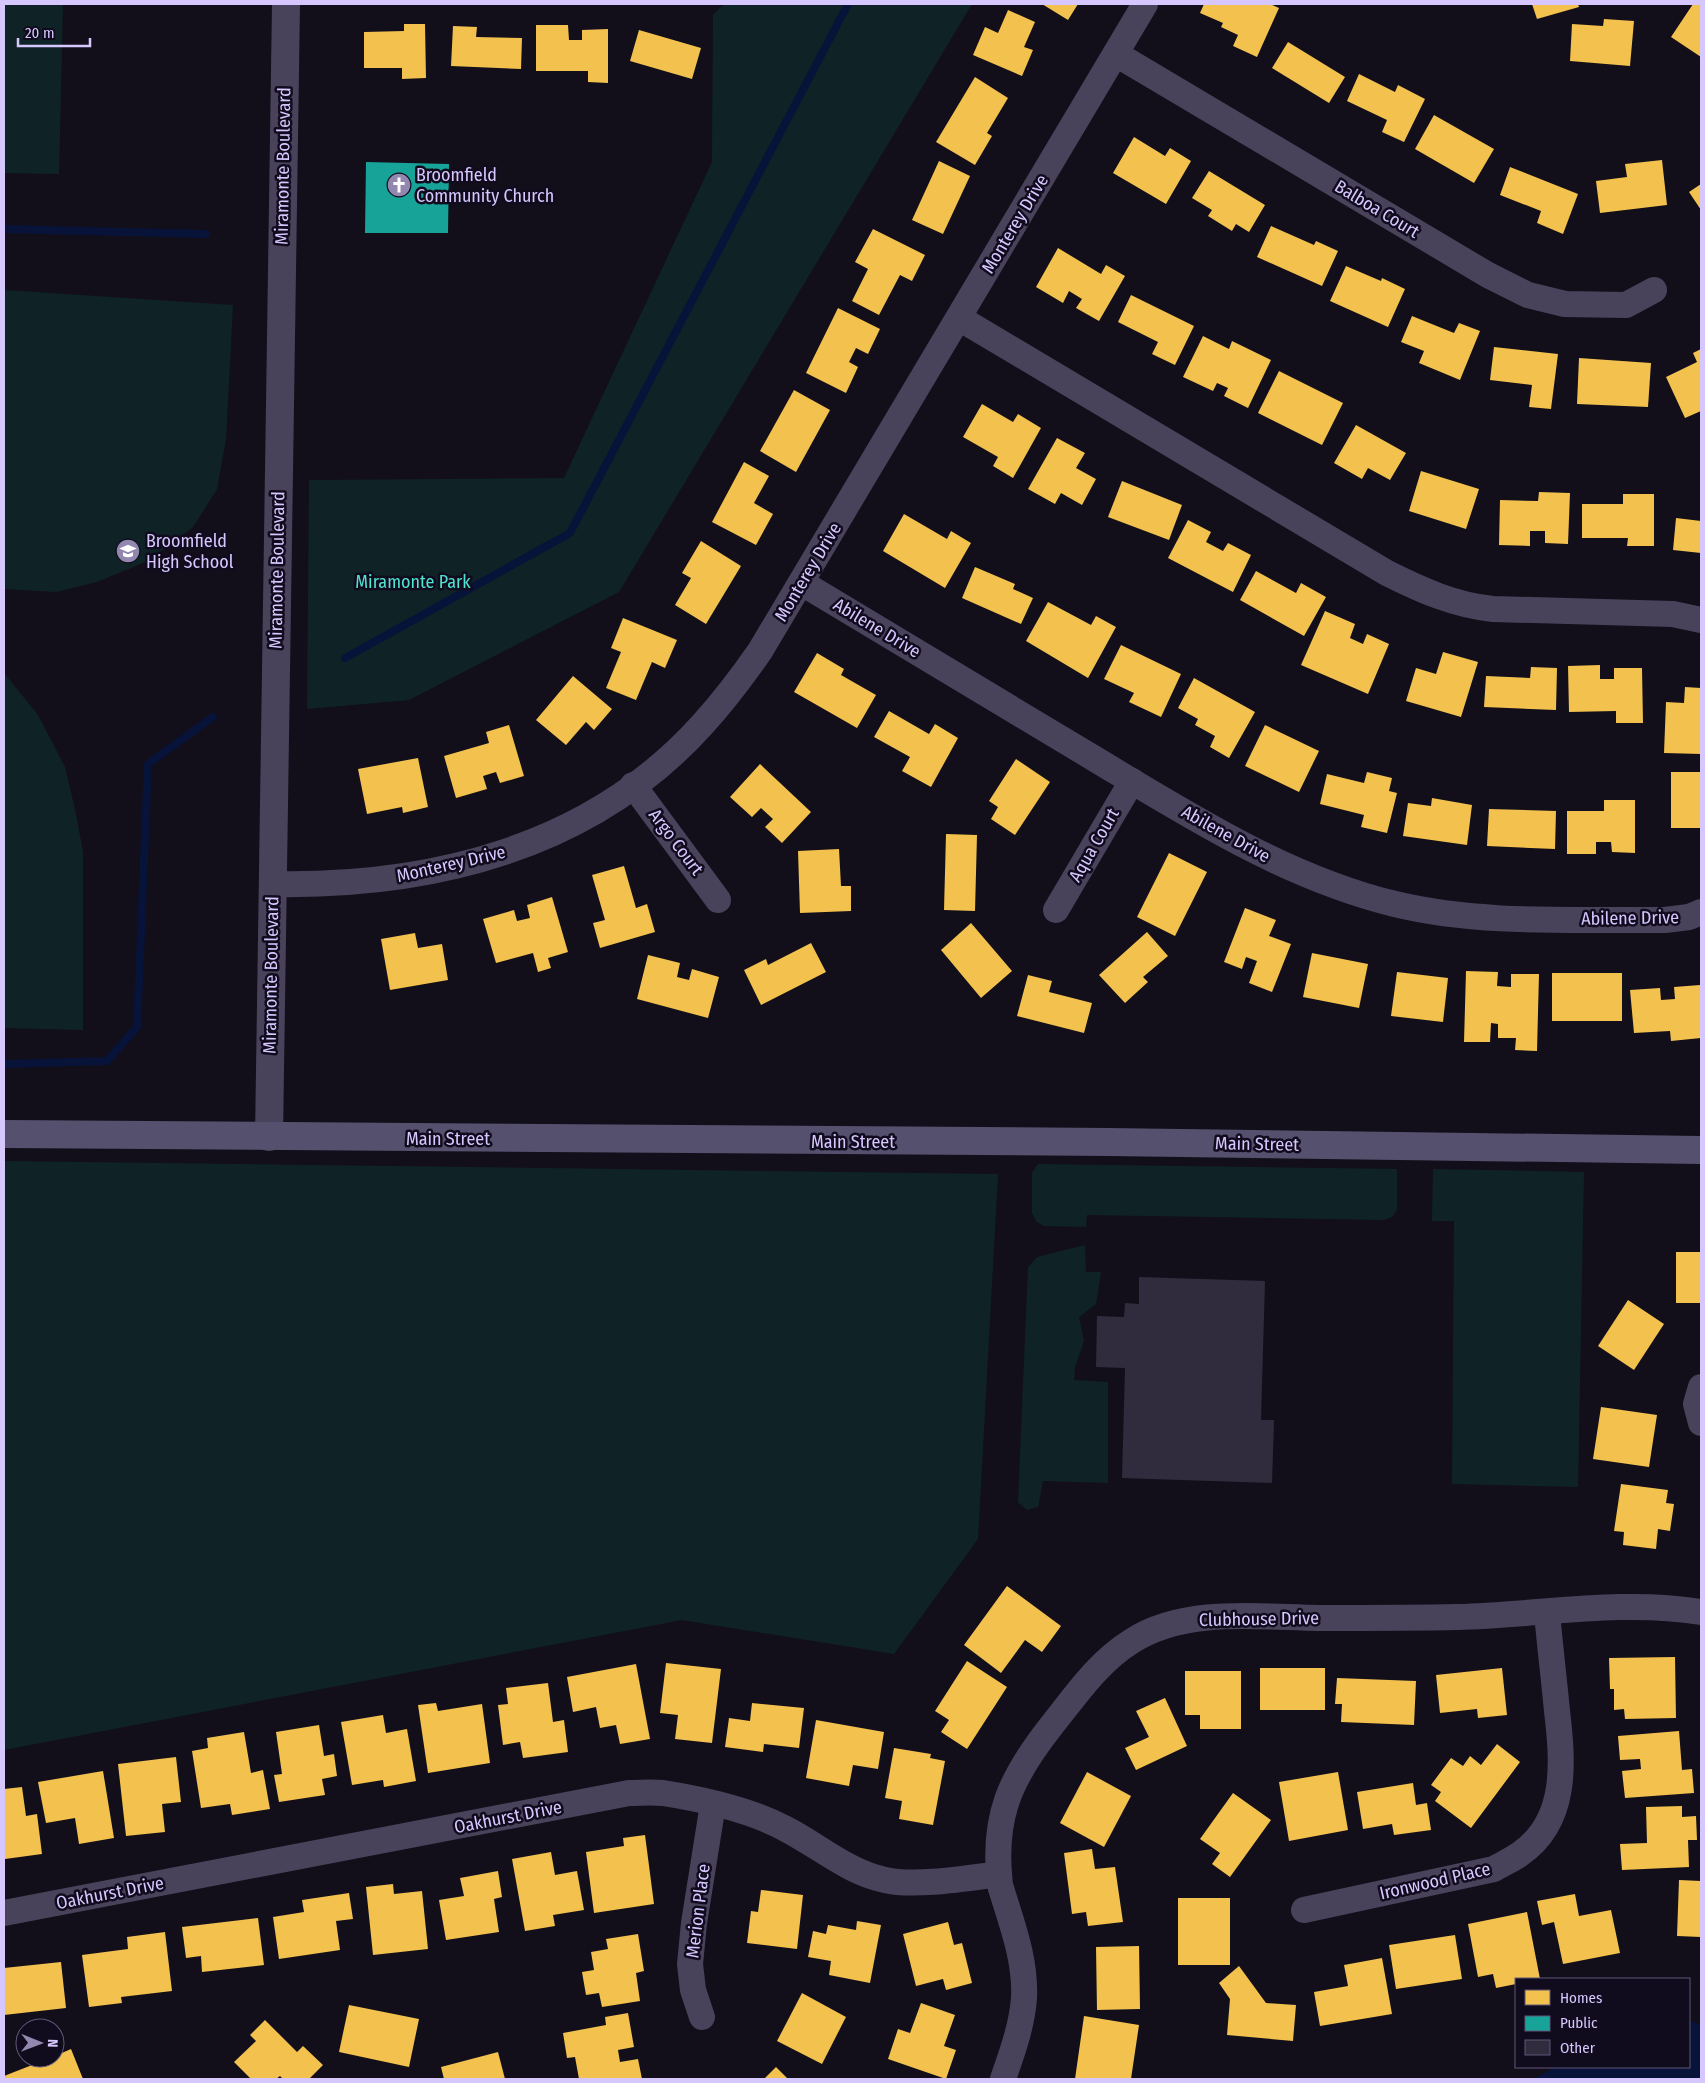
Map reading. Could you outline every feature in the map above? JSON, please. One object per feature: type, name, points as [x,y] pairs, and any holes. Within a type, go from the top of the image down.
[{"type":"main road","name":"Main Street","points":[[4,1134],[1138,1142],[1701,1150]]},
{"type":"street","name":"Miramonte Boulevard","points":[[269,1137],[286,4]]},
{"type":"street","name":"Monterey Drive","points":[[272,884],[368,881],[424,873],[475,862],[538,840],[576,822],[611,802],[661,764],[701,727],[734,689],[802,583],[1145,4]]},
{"type":"street","name":"Balboa Court","points":[[1116,54],[1488,275],[1528,295],[1565,304],[1626,305],[1654,290]]},
{"type":"street","points":[[959,318],[1387,572],[1423,591],[1472,607],[1673,614],[1701,620]]},
{"type":"street","name":"Abilene Drive","points":[[802,583],[1132,781],[1258,852],[1290,868],[1348,891],[1394,904],[1444,914],[1482,918],[1665,920],[1689,917],[1701,912]]},
{"type":"street","name":"Aqua Court","points":[[1056,910],[1132,781]]},
{"type":"street","name":"Argo Court","points":[[633,785],[718,900]]},
{"type":"street","points":[[1701,1387],[1696,1404],[1698,1418],[1701,1423]]},
{"type":"street","name":"Clubhouse Drive","points":[[1003,2079],[1019,2031],[1024,1999],[1024,1984],[1020,1954],[1000,1885],[999,1843],[1003,1810],[1016,1776],[1034,1747],[1086,1681],[1110,1657],[1134,1640],[1170,1624],[1215,1616],[1398,1619],[1504,1616],[1596,1607],[1679,1608],[1701,1612]]},
{"type":"street","name":"Ironwood Place","points":[[1304,1910],[1494,1869],[1521,1854],[1536,1839],[1553,1812],[1558,1798],[1562,1756],[1547,1613]]},
{"type":"street","name":"Oakhurst Drive","points":[[4,1913],[629,1793],[662,1793],[713,1804],[770,1822],[785,1828],[845,1865],[886,1881],[900,1883],[999,1874]]},
{"type":"street","name":"Merion Place","points":[[702,2017],[693,1990],[690,1964],[694,1923],[713,1804]]},
{"type":"green space","points":[[4,4],[63,4],[59,174],[4,173]]},
{"type":"green space","name":"Miramonte Park","points":[[724,4],[972,4],[619,592],[409,700],[307,709],[309,480],[564,478],[712,162],[713,15]]},
{"type":"green space","points":[[4,290],[233,305],[226,439],[217,489],[193,527],[148,561],[97,582],[56,592],[4,589]]},
{"type":"green space","points":[[4,673],[38,715],[65,767],[76,814],[83,852],[83,1030],[4,1028]]},
{"type":"green space","points":[[4,1161],[998,1174],[978,1539],[894,1654],[682,1620],[4,1750]]},
{"type":"green space","points":[[1038,1164],[1397,1169],[1397,1210],[1392,1217],[1384,1220],[1087,1215],[1086,1227],[1044,1226],[1037,1222],[1032,1213],[1032,1173]]},
{"type":"green space","points":[[1433,1169],[1584,1172],[1578,1487],[1452,1484],[1454,1221],[1432,1221]]},
{"type":"green space","points":[[1085,1245],[1086,1272],[1101,1272],[1096,1304],[1079,1317],[1084,1341],[1075,1367],[1074,1380],[1108,1382],[1108,1483],[1043,1481],[1038,1507],[1027,1510],[1018,1502],[1028,1267],[1037,1257]]},
{"type":"water","points":[[1690,2020],[1701,2025],[1701,2079],[1533,2079],[1554,2068],[1690,2068]]},
{"type":"building: Homes","points":[[1042,4],[1078,4],[1068,20]]},
{"type":"building: Homes","points":[[1204,4],[1270,4],[1279,8],[1257,57],[1233,46],[1238,35],[1221,27],[1223,23],[1200,13]]},
{"type":"building: Homes","points":[[1532,4],[1578,4],[1579,7],[1537,19]]},
{"type":"building: Homes","points":[[1693,4],[1701,4],[1701,57],[1671,37]]},
{"type":"building: Homes","points":[[1008,10],[1035,22],[1024,47],[1033,50],[1022,76],[973,55],[985,27],[998,33]]},
{"type":"building: Homes","points":[[1604,19],[1634,21],[1630,66],[1570,61],[1572,24],[1603,26]]},
{"type":"building: Homes","points":[[404,24],[425,24],[426,78],[402,79],[402,68],[364,68],[364,32],[404,31]]},
{"type":"building: Homes","points":[[536,25],[568,25],[569,40],[582,40],[582,30],[608,29],[608,83],[588,82],[588,71],[536,71]]},
{"type":"building: Homes","points":[[453,26],[477,27],[476,37],[522,38],[521,69],[451,66]]},
{"type":"building: Homes","points":[[639,30],[701,48],[692,79],[630,61]]},
{"type":"building: Homes","points":[[1288,42],[1345,77],[1329,103],[1272,68]]},
{"type":"building: Homes","points":[[1359,74],[1395,92],[1398,85],[1425,99],[1404,142],[1382,132],[1387,120],[1347,101]]},
{"type":"building: Homes","points":[[975,77],[1008,98],[987,133],[992,136],[975,165],[936,142]]},
{"type":"building: Homes","points":[[1434,115],[1494,149],[1474,183],[1415,149]]},
{"type":"building: Homes","points":[[1134,137],[1165,156],[1170,148],[1191,161],[1166,204],[1113,173]]},
{"type":"building: Homes","points":[[1662,160],[1667,205],[1600,213],[1596,181],[1627,177],[1625,164]]},
{"type":"building: Homes","points":[[939,161],[970,176],[943,234],[912,220]]},
{"type":"building: Homes","points":[[1510,167],[1578,194],[1563,234],[1537,223],[1541,211],[1500,195]]},
{"type":"building: Homes","points":[[1209,171],[1265,205],[1249,232],[1236,224],[1232,231],[1208,216],[1212,210],[1192,198]]},
{"type":"building: Homes","points":[[1701,184],[1701,210],[1689,192]]},
{"type":"building: Homes","points":[[1271,226],[1314,245],[1316,241],[1338,251],[1322,286],[1257,257]]},
{"type":"building: Homes","points":[[873,229],[925,255],[912,281],[900,275],[879,315],[852,301],[868,269],[855,262]]},
{"type":"building: Homes","points":[[1058,248],[1101,274],[1106,265],[1125,276],[1099,321],[1076,308],[1082,299],[1069,291],[1063,303],[1036,287]]},
{"type":"building: Homes","points":[[1346,266],[1381,281],[1382,278],[1405,289],[1388,327],[1330,301]]},
{"type":"building: Homes","points":[[1131,295],[1194,326],[1175,365],[1152,354],[1158,342],[1118,322]]},
{"type":"building: Homes","points":[[838,308],[880,329],[868,354],[856,348],[849,362],[858,367],[846,393],[806,373]]},
{"type":"building: Homes","points":[[1412,316],[1454,333],[1459,323],[1480,331],[1460,380],[1419,363],[1424,351],[1401,342]]},
{"type":"building: Homes","points":[[1203,336],[1229,349],[1232,341],[1271,360],[1248,408],[1224,396],[1228,388],[1217,383],[1213,391],[1183,377]]},
{"type":"building: Homes","points":[[1494,347],[1558,354],[1551,409],[1529,407],[1532,385],[1490,380]]},
{"type":"building: Homes","points":[[1701,349],[1701,411],[1685,418],[1666,377],[1697,362],[1693,353]]},
{"type":"building: Homes","points":[[1579,358],[1651,363],[1648,407],[1577,404]]},
{"type":"building: Homes","points":[[1279,371],[1343,403],[1322,445],[1258,413]]},
{"type":"building: Homes","points":[[794,390],[830,410],[796,472],[760,451]]},
{"type":"building: Homes","points":[[982,404],[1013,422],[1018,414],[1041,428],[1013,478],[993,466],[998,457],[963,437]]},
{"type":"building: Homes","points":[[1356,425],[1406,453],[1390,480],[1368,468],[1362,479],[1334,463]]},
{"type":"building: Homes","points":[[1057,438],[1085,453],[1076,468],[1096,479],[1082,505],[1061,493],[1055,504],[1028,489]]},
{"type":"building: Homes","points":[[744,462],[769,476],[754,503],[773,514],[756,545],[712,522]]},
{"type":"building: Homes","points":[[1421,471],[1479,489],[1466,529],[1409,511]]},
{"type":"building: Homes","points":[[1122,481],[1182,505],[1169,540],[1108,517]]},
{"type":"building: Homes","points":[[1539,492],[1570,493],[1568,544],[1545,543],[1545,531],[1530,531],[1530,546],[1499,545],[1500,500],[1538,501]]},
{"type":"building: Homes","points":[[1623,494],[1654,494],[1654,546],[1627,546],[1628,538],[1582,538],[1582,504],[1623,504]]},
{"type":"building: Homes","points":[[904,514],[947,539],[951,531],[971,543],[945,588],[883,551]]},
{"type":"building: Homes","points":[[1676,518],[1701,521],[1701,553],[1673,550]]},
{"type":"building: Homes","points":[[1188,520],[1211,532],[1206,542],[1223,551],[1228,543],[1251,555],[1233,592],[1168,558]]},
{"type":"building: Homes","points":[[701,541],[741,566],[706,624],[675,605],[691,578],[682,573]]},
{"type":"building: Homes","points":[[975,567],[1015,584],[1013,589],[1033,598],[1021,624],[962,598]]},
{"type":"building: Homes","points":[[1256,571],[1296,593],[1301,583],[1326,597],[1304,636],[1240,600]]},
{"type":"building: Homes","points":[[1048,602],[1091,625],[1096,616],[1116,627],[1088,678],[1026,641]]},
{"type":"building: Homes","points":[[1325,611],[1355,624],[1350,638],[1363,644],[1367,634],[1389,644],[1368,694],[1301,665]]},
{"type":"building: Homes","points":[[623,618],[677,640],[665,668],[652,662],[636,700],[606,688],[621,652],[611,648]]},
{"type":"building: Homes","points":[[1121,645],[1181,674],[1161,717],[1129,702],[1134,693],[1104,679]]},
{"type":"building: Homes","points":[[1443,652],[1478,662],[1461,717],[1406,701],[1416,668],[1436,674]]},
{"type":"building: Homes","points":[[817,653],[844,669],[841,675],[876,695],[857,728],[794,692]]},
{"type":"building: Homes","points":[[1600,665],[1600,679],[1614,679],[1614,668],[1642,668],[1643,723],[1616,723],[1616,711],[1569,712],[1568,666]]},
{"type":"building: Homes","points":[[1531,667],[1557,668],[1556,710],[1484,707],[1486,676],[1530,678]]},
{"type":"building: Homes","points":[[573,676],[612,709],[594,730],[586,722],[566,745],[536,720]]},
{"type":"building: Homes","points":[[1194,678],[1255,712],[1229,758],[1210,747],[1215,736],[1195,725],[1198,719],[1178,708]]},
{"type":"building: Homes","points":[[1685,687],[1701,688],[1701,754],[1664,753],[1666,702],[1684,703]]},
{"type":"building: Homes","points":[[889,711],[929,734],[935,724],[958,738],[931,787],[902,771],[910,757],[874,737]]},
{"type":"building: Homes","points":[[509,725],[524,776],[500,783],[496,772],[483,776],[487,789],[456,798],[444,756],[489,743],[486,732]]},
{"type":"building: Homes","points":[[1265,725],[1319,751],[1299,792],[1245,766]]},
{"type":"building: Homes","points":[[418,758],[428,807],[403,813],[402,807],[367,814],[358,769]]},
{"type":"building: Homes","points":[[1016,759],[1050,782],[1015,835],[991,819],[998,807],[989,801]]},
{"type":"building: Homes","points":[[760,764],[811,812],[782,843],[765,827],[773,819],[761,808],[752,817],[730,797]]},
{"type":"building: Homes","points":[[1367,772],[1392,778],[1389,791],[1397,793],[1387,833],[1361,827],[1364,815],[1320,804],[1327,774],[1364,783]]},
{"type":"building: Homes","points":[[1671,772],[1700,772],[1701,828],[1671,828]]},
{"type":"building: Homes","points":[[1432,798],[1472,805],[1467,845],[1403,836],[1408,803],[1431,806]]},
{"type":"building: Homes","points":[[1604,800],[1635,800],[1635,853],[1612,852],[1611,842],[1596,842],[1596,854],[1567,854],[1567,811],[1604,811]]},
{"type":"building: Homes","points":[[1489,809],[1556,811],[1555,849],[1487,846]]},
{"type":"building: Homes","points":[[946,834],[977,835],[975,911],[944,910]]},
{"type":"building: Homes","points":[[839,849],[841,886],[851,886],[851,911],[800,913],[798,851]]},
{"type":"building: Homes","points":[[1169,853],[1207,872],[1175,936],[1137,917]]},
{"type":"building: Homes","points":[[624,866],[636,908],[647,904],[655,932],[600,948],[593,923],[605,920],[592,875]]},
{"type":"building: Homes","points":[[552,897],[568,952],[548,958],[551,968],[538,972],[533,953],[496,963],[483,919],[514,910],[517,921],[530,918],[527,905]]},
{"type":"building: Homes","points":[[1245,908],[1276,920],[1269,936],[1291,944],[1272,992],[1249,983],[1257,961],[1246,957],[1242,969],[1224,962]]},
{"type":"building: Homes","points":[[971,923],[1012,971],[981,998],[941,950]]},
{"type":"building: Homes","points":[[1147,932],[1168,956],[1143,977],[1148,982],[1125,1003],[1099,975]]},
{"type":"building: Homes","points":[[415,933],[418,948],[442,944],[448,980],[390,990],[381,939]]},
{"type":"building: Homes","points":[[811,943],[826,972],[761,1005],[744,970],[766,959],[768,965]]},
{"type":"building: Homes","points":[[1312,953],[1368,964],[1359,1008],[1303,997]]},
{"type":"building: Homes","points":[[648,955],[680,963],[677,977],[689,980],[692,969],[719,977],[708,1018],[637,999]]},
{"type":"building: Homes","points":[[1466,971],[1498,972],[1497,986],[1511,987],[1511,974],[1539,974],[1537,1051],[1515,1050],[1516,1038],[1498,1038],[1498,1024],[1491,1023],[1490,1042],[1464,1042]]},
{"type":"building: Homes","points":[[1397,972],[1448,978],[1443,1022],[1391,1016]]},
{"type":"building: Homes","points":[[1552,973],[1622,973],[1622,1021],[1552,1021]]},
{"type":"building: Homes","points":[[1028,975],[1052,981],[1049,992],[1092,1003],[1084,1033],[1017,1016]]},
{"type":"building: Homes","points":[[1700,985],[1701,1038],[1671,1041],[1670,1031],[1634,1033],[1630,990],[1660,988],[1661,1000],[1675,999],[1674,987]]},
{"type":"building: Homes","points":[[1676,1252],[1701,1252],[1701,1303],[1676,1303]]},
{"type":"building: Homes","points":[[1628,1300],[1664,1324],[1634,1370],[1598,1346]]},
{"type":"building: Homes","points":[[1601,1407],[1657,1415],[1649,1467],[1593,1459]]},
{"type":"building: Homes","points":[[1621,1484],[1668,1490],[1666,1503],[1674,1504],[1670,1531],[1658,1529],[1656,1549],[1623,1545],[1624,1532],[1614,1531]]},
{"type":"building: Homes","points":[[1007,1586],[1061,1626],[1042,1652],[1025,1640],[1001,1673],[964,1645]]},
{"type":"building: Homes","points":[[1675,1657],[1676,1718],[1625,1719],[1624,1709],[1614,1710],[1614,1689],[1610,1689],[1609,1658]]},
{"type":"building: Homes","points":[[967,1661],[1007,1687],[967,1749],[941,1732],[949,1720],[935,1711]]},
{"type":"building: Homes","points":[[666,1663],[721,1669],[712,1743],[675,1739],[678,1715],[660,1713]]},
{"type":"building: Homes","points":[[636,1664],[650,1739],[620,1744],[616,1725],[600,1728],[596,1707],[573,1712],[567,1677]]},
{"type":"building: Homes","points":[[1260,1668],[1325,1668],[1325,1710],[1260,1710]]},
{"type":"building: Homes","points":[[1502,1668],[1507,1715],[1478,1718],[1477,1709],[1440,1713],[1436,1675]]},
{"type":"building: Homes","points":[[1185,1671],[1241,1671],[1241,1729],[1200,1729],[1200,1715],[1185,1715]]},
{"type":"building: Homes","points":[[1337,1678],[1416,1681],[1414,1725],[1341,1722],[1342,1704],[1335,1704]]},
{"type":"building: Homes","points":[[548,1683],[553,1722],[564,1720],[568,1752],[523,1758],[520,1742],[503,1745],[498,1705],[508,1704],[506,1688]]},
{"type":"building: Homes","points":[[1165,1698],[1187,1746],[1136,1770],[1125,1748],[1149,1737],[1136,1711]]},
{"type":"building: Homes","points":[[436,1703],[438,1711],[482,1704],[490,1763],[428,1773],[418,1705]]},
{"type":"building: Homes","points":[[752,1703],[804,1708],[799,1748],[764,1744],[763,1752],[725,1747],[729,1718],[750,1721]]},
{"type":"building: Homes","points":[[383,1715],[386,1733],[407,1729],[416,1781],[384,1787],[383,1780],[352,1785],[341,1722]]},
{"type":"building: Homes","points":[[816,1720],[884,1732],[878,1769],[853,1765],[849,1786],[806,1778]]},
{"type":"building: Homes","points":[[319,1725],[324,1756],[334,1754],[337,1776],[322,1779],[325,1795],[279,1802],[274,1775],[282,1774],[276,1732]]},
{"type":"building: Homes","points":[[1679,1731],[1682,1770],[1692,1769],[1694,1793],[1625,1798],[1622,1771],[1641,1769],[1640,1759],[1620,1760],[1618,1736]]},
{"type":"building: Homes","points":[[244,1732],[251,1773],[263,1770],[270,1809],[232,1815],[230,1804],[201,1808],[192,1751],[208,1748],[207,1738]]},
{"type":"building: Homes","points":[[1497,1744],[1520,1762],[1471,1828],[1435,1801],[1441,1792],[1431,1785],[1451,1758],[1463,1766],[1470,1756],[1481,1765]]},
{"type":"building: Homes","points":[[894,1748],[931,1754],[930,1758],[945,1761],[933,1825],[899,1819],[902,1801],[885,1798]]},
{"type":"building: Homes","points":[[176,1757],[181,1802],[162,1804],[165,1832],[126,1836],[118,1764]]},
{"type":"building: Homes","points":[[103,1771],[114,1838],[79,1844],[75,1818],[46,1823],[38,1782]]},
{"type":"building: Homes","points":[[1087,1772],[1131,1796],[1104,1847],[1060,1823]]},
{"type":"building: Homes","points":[[1338,1772],[1348,1830],[1289,1841],[1279,1782]]},
{"type":"building: Homes","points":[[1413,1783],[1416,1805],[1427,1803],[1431,1830],[1394,1835],[1392,1824],[1363,1829],[1357,1792]]},
{"type":"building: Homes","points":[[22,1787],[26,1816],[37,1814],[42,1854],[5,1859],[4,1789]]},
{"type":"building: Homes","points":[[1233,1793],[1271,1820],[1230,1877],[1212,1864],[1220,1853],[1200,1839]]},
{"type":"building: Homes","points":[[1682,1806],[1682,1817],[1696,1816],[1697,1840],[1688,1840],[1689,1867],[1622,1870],[1620,1844],[1647,1843],[1646,1807]]},
{"type":"building: Homes","points":[[645,1835],[654,1904],[594,1913],[586,1852],[624,1846],[623,1838]]},
{"type":"building: Homes","points":[[1092,1849],[1095,1869],[1115,1867],[1123,1922],[1088,1926],[1086,1912],[1072,1914],[1064,1853]]},
{"type":"building: Homes","points":[[551,1852],[555,1875],[577,1871],[584,1910],[553,1915],[555,1926],[525,1931],[512,1859]]},
{"type":"building: Homes","points":[[498,1871],[502,1897],[494,1899],[499,1932],[446,1940],[439,1900],[464,1896],[460,1878]]},
{"type":"building: Homes","points":[[1679,1880],[1701,1881],[1701,1937],[1677,1936]]},
{"type":"building: Homes","points":[[393,1884],[394,1894],[422,1891],[428,1949],[373,1955],[366,1887]]},
{"type":"building: Homes","points":[[761,1890],[803,1895],[797,1949],[747,1943],[751,1911],[758,1912]]},
{"type":"building: Homes","points":[[349,1893],[353,1919],[336,1921],[340,1950],[279,1959],[273,1917],[304,1912],[302,1900]]},
{"type":"building: Homes","points":[[1575,1894],[1579,1916],[1611,1910],[1620,1953],[1563,1964],[1554,1922],[1542,1925],[1537,1901]]},
{"type":"building: Homes","points":[[1178,1898],[1230,1898],[1230,1965],[1178,1965]]},
{"type":"building: Homes","points":[[1527,1912],[1540,1978],[1515,1978],[1515,1984],[1496,1988],[1493,1974],[1478,1977],[1468,1924]]},
{"type":"building: Homes","points":[[258,1918],[264,1965],[202,1972],[201,1956],[186,1958],[182,1927]]},
{"type":"building: Homes","points":[[857,1921],[881,1925],[870,1983],[829,1975],[831,1961],[808,1957],[813,1931],[826,1934],[828,1925],[856,1930]]},
{"type":"building: Homes","points":[[948,1922],[954,1945],[962,1943],[972,1983],[946,1990],[943,1979],[916,1986],[903,1934]]},
{"type":"building: Homes","points":[[165,1932],[172,1991],[121,1997],[122,2003],[89,2007],[82,1955],[128,1949],[127,1937]]},
{"type":"building: Homes","points":[[638,1934],[644,1971],[636,1973],[640,2001],[602,2007],[599,1993],[586,1995],[582,1972],[594,1970],[591,1952],[608,1949],[606,1939]]},
{"type":"building: Homes","points":[[1455,1935],[1462,1979],[1396,1989],[1389,1945]]},
{"type":"building: Homes","points":[[1139,1946],[1140,2009],[1097,2010],[1096,1947]]},
{"type":"building: Homes","points":[[1382,1958],[1392,2014],[1320,2026],[1314,1992],[1348,1986],[1344,1965]]},
{"type":"building: Homes","points":[[61,1962],[66,2008],[4,2015],[4,1968]]},
{"type":"building: Homes","points":[[1239,1966],[1266,2003],[1296,2005],[1293,2041],[1227,2035],[1230,1999],[1219,1983]]},
{"type":"building: Homes","points":[[802,1993],[846,2017],[822,2064],[777,2041]]},
{"type":"building: Homes","points":[[921,2003],[955,2015],[944,2046],[956,2050],[946,2079],[888,2059],[898,2029],[910,2033]]},
{"type":"building: Homes","points":[[349,2005],[419,2019],[409,2067],[339,2052]]},
{"type":"building: Homes","points":[[628,2013],[634,2047],[618,2050],[620,2062],[638,2059],[642,2079],[579,2079],[575,2057],[567,2058],[563,2033],[606,2025],[605,2017]]},
{"type":"building: Homes","points":[[1084,2016],[1139,2025],[1131,2079],[1075,2079]]},
{"type":"building: Homes","points":[[265,2020],[297,2052],[303,2046],[323,2065],[309,2079],[283,2079],[280,2076],[276,2079],[251,2079],[234,2062],[256,2041],[250,2035]]},
{"type":"building: Homes","points":[[71,2049],[83,2079],[4,2079],[4,2076],[24,2068],[65,2068],[65,2052]]},
{"type":"building: Homes","points":[[498,2052],[505,2079],[444,2079],[441,2067]]},
{"type":"building: Homes","points":[[776,2067],[788,2079],[764,2079]]},
{"type":"building: Public","points":[[366,162],[449,164],[448,233],[365,233]]},
{"type":"building: Other","points":[[1139,1277],[1265,1281],[1261,1420],[1274,1420],[1272,1483],[1122,1478],[1125,1368],[1096,1367],[1097,1316],[1124,1317],[1125,1303],[1139,1304]]},
{"type":"waterway","points":[[345,658],[570,533],[848,4]]},
{"type":"waterway","points":[[4,229],[206,234]]},
{"type":"waterway","points":[[4,1064],[107,1061],[137,1027],[148,764],[213,717]]},
{"type":"place","name":"Broomfield Community Church","points":[[399,185]]},
{"type":"place","name":"Broomfield High School","points":[[128,551]]}]
